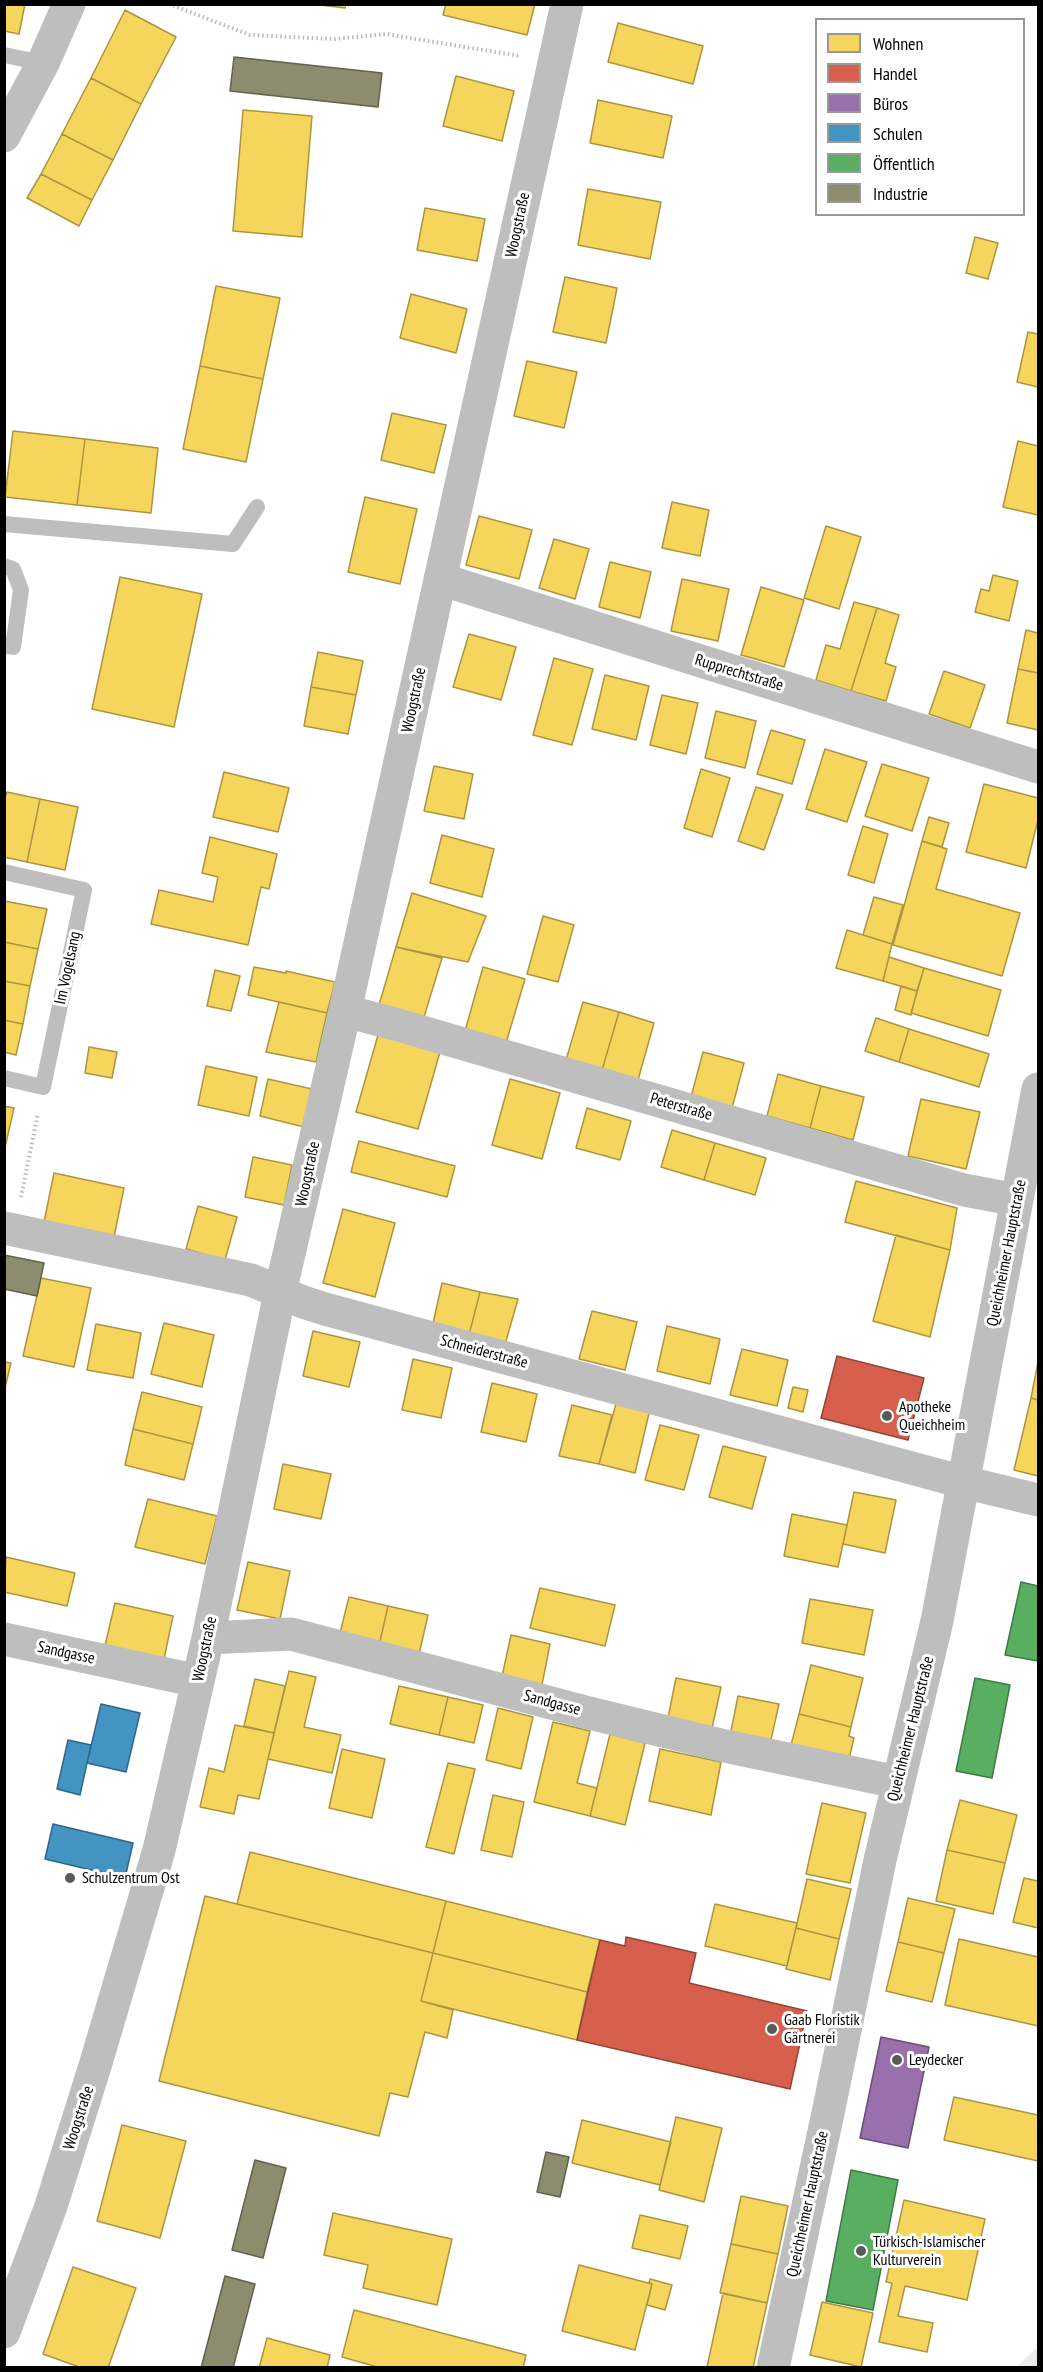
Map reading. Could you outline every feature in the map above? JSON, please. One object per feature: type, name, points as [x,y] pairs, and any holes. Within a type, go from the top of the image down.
[{"type":"street","points":[[4,136],[43,63],[69,4]]},
{"type":"street","name":"Woogstraße","points":[[4,2332],[51,2206],[159,1850],[208,1638],[280,1293],[345,1011],[567,4]]},
{"type":"street","name":"Rupprechtstraße","points":[[440,579],[1038,767]]},
{"type":"street","name":"Peterstraße","points":[[345,1011],[964,1190],[1017,1200]]},
{"type":"street","name":"Queichheimer Hauptstraße","points":[[773,2367],[897,1782],[937,1621],[1038,1089]]},
{"type":"street","name":"Schneiderstraße","points":[[9,1228],[250,1280],[325,1309],[963,1482],[1038,1500]]},
{"type":"street","name":"Sandgasse","points":[[208,1638],[291,1634],[725,1746],[897,1782]]},
{"type":"street","name":"Sandgasse","points":[[4,1640],[198,1681]]},
{"type":"lane","points":[[4,55],[43,63]]},
{"type":"lane","points":[[4,524],[233,544],[257,507]]},
{"type":"lane","points":[[4,566],[13,570],[21,590],[14,647],[4,645]]},
{"type":"lane","name":"Im Vogelsang","points":[[4,872],[84,890],[43,1087]]},
{"type":"lane","points":[[4,1078],[43,1087]]},
{"type":"path","points":[[169,4],[250,35],[335,39],[386,34],[554,62]]},
{"type":"path","points":[[9,1228],[43,1087]]},
{"type":"shaded area","points":[[1038,2347],[1038,2367],[1016,2367]]},
{"type":"building: Wohnen","points":[[4,4],[25,4],[19,34],[4,31]]},
{"type":"building: Wohnen","points":[[312,4],[346,4],[345,8]]},
{"type":"building: Wohnen","points":[[446,4],[535,4],[527,35],[443,15]]},
{"type":"building: Wohnen","points":[[125,10],[176,37],[141,104],[91,78]]},
{"type":"building: Wohnen","points":[[618,23],[703,46],[693,84],[608,62]]},
{"type":"building: Wohnen","points":[[456,76],[514,91],[502,141],[443,126]]},
{"type":"building: Wohnen","points":[[91,78],[141,104],[113,160],[62,134]]},
{"type":"building: Wohnen","points":[[598,100],[672,116],[663,158],[590,143]]},
{"type":"building: Wohnen","points":[[243,110],[312,116],[302,237],[233,231]]},
{"type":"building: Wohnen","points":[[62,134],[113,160],[92,200],[41,174]]},
{"type":"building: Wohnen","points":[[41,174],[92,200],[79,226],[27,198]]},
{"type":"building: Wohnen","points":[[588,189],[661,202],[650,259],[578,245]]},
{"type":"building: Wohnen","points":[[425,208],[485,219],[477,261],[417,250]]},
{"type":"building: Wohnen","points":[[975,237],[998,243],[988,279],[966,273]]},
{"type":"building: Wohnen","points":[[565,277],[617,288],[606,343],[553,332]]},
{"type":"building: Wohnen","points":[[216,286],[280,298],[263,379],[200,366]]},
{"type":"building: Wohnen","points":[[411,294],[467,309],[456,353],[400,338]]},
{"type":"building: Wohnen","points":[[1028,332],[1038,334],[1038,387],[1017,382]]},
{"type":"building: Wohnen","points":[[527,361],[577,372],[564,428],[514,416]]},
{"type":"building: Wohnen","points":[[200,366],[263,379],[246,462],[183,449]]},
{"type":"building: Wohnen","points":[[392,413],[446,425],[434,473],[381,460]]},
{"type":"building: Wohnen","points":[[13,431],[85,439],[77,505],[5,497]]},
{"type":"building: Wohnen","points":[[85,439],[158,448],[151,513],[77,505]]},
{"type":"building: Wohnen","points":[[1018,441],[1038,446],[1038,515],[1003,507]]},
{"type":"building: Wohnen","points":[[365,497],[417,509],[400,584],[348,572]]},
{"type":"building: Wohnen","points":[[672,502],[709,510],[700,556],[662,548]]},
{"type":"building: Wohnen","points":[[479,516],[532,530],[519,579],[466,565]]},
{"type":"building: Wohnen","points":[[826,526],[861,537],[839,609],[804,598]]},
{"type":"building: Wohnen","points":[[554,539],[589,549],[575,599],[539,588]]},
{"type":"building: Wohnen","points":[[610,562],[651,572],[640,618],[599,607]]},
{"type":"building: Wohnen","points":[[993,575],[1018,581],[1009,621],[975,612],[981,589],[989,591]]},
{"type":"building: Wohnen","points":[[120,577],[202,594],[174,727],[92,709]]},
{"type":"building: Wohnen","points":[[682,579],[729,589],[718,641],[671,631]]},
{"type":"building: Wohnen","points":[[761,587],[804,600],[784,667],[741,655]]},
{"type":"building: Wohnen","points":[[854,602],[877,608],[851,691],[816,680],[826,645],[840,649]]},
{"type":"building: Wohnen","points":[[877,608],[899,615],[885,663],[896,667],[886,701],[851,691]]},
{"type":"building: Wohnen","points":[[1026,630],[1038,633],[1038,673],[1018,669]]},
{"type":"building: Wohnen","points":[[469,634],[516,647],[501,700],[453,687]]},
{"type":"building: Wohnen","points":[[318,652],[363,661],[356,695],[311,687]]},
{"type":"building: Wohnen","points":[[554,658],[593,669],[572,745],[533,735]]},
{"type":"building: Wohnen","points":[[1018,669],[1038,673],[1038,730],[1007,723]]},
{"type":"building: Wohnen","points":[[944,671],[985,685],[970,728],[929,714]]},
{"type":"building: Wohnen","points":[[605,675],[649,686],[636,740],[592,729]]},
{"type":"building: Wohnen","points":[[311,687],[356,695],[348,734],[304,726]]},
{"type":"building: Wohnen","points":[[662,695],[698,703],[686,754],[650,745]]},
{"type":"building: Wohnen","points":[[716,711],[756,721],[745,768],[705,758]]},
{"type":"building: Wohnen","points":[[771,730],[805,740],[792,784],[757,774]]},
{"type":"building: Wohnen","points":[[825,749],[867,762],[847,822],[806,809]]},
{"type":"building: Wohnen","points":[[882,764],[929,778],[912,831],[865,816]]},
{"type":"building: Wohnen","points":[[434,766],[473,774],[464,819],[424,811]]},
{"type":"building: Wohnen","points":[[701,769],[730,778],[712,837],[684,828]]},
{"type":"building: Wohnen","points":[[224,772],[289,788],[278,832],[213,817]]},
{"type":"building: Wohnen","points":[[984,784],[1038,798],[1038,820],[1026,868],[966,852]]},
{"type":"building: Wohnen","points":[[756,787],[783,795],[764,850],[738,841]]},
{"type":"building: Wohnen","points":[[7,792],[40,799],[27,862],[4,857],[4,801]]},
{"type":"building: Wohnen","points":[[40,799],[78,807],[65,870],[27,862]]},
{"type":"building: Wohnen","points":[[929,817],[949,823],[942,847],[922,841]]},
{"type":"building: Wohnen","points":[[863,826],[888,834],[874,883],[848,875]]},
{"type":"building: Wohnen","points":[[442,835],[494,849],[482,897],[430,883]]},
{"type":"building: Wohnen","points":[[210,837],[277,854],[269,889],[261,887],[248,945],[151,924],[159,890],[213,902],[218,877],[202,873]]},
{"type":"building: Wohnen","points":[[922,841],[947,849],[936,889],[1020,913],[1002,976],[893,945]]},
{"type":"building: Wohnen","points":[[412,893],[486,916],[468,962],[396,947]]},
{"type":"building: Wohnen","points":[[874,897],[903,905],[892,944],[863,935]]},
{"type":"building: Wohnen","points":[[4,901],[47,909],[38,949],[4,942]]},
{"type":"building: Wohnen","points":[[543,916],[574,925],[558,982],[527,974]]},
{"type":"building: Wohnen","points":[[847,930],[892,944],[883,981],[836,968]]},
{"type":"building: Wohnen","points":[[4,942],[38,949],[30,986],[4,981]]},
{"type":"building: Wohnen","points":[[396,947],[442,958],[424,1017],[379,1005]]},
{"type":"building: Wohnen","points":[[889,957],[924,968],[917,991],[883,981]]},
{"type":"building: Wohnen","points":[[254,967],[286,973],[286,971],[335,982],[327,1013],[248,995]]},
{"type":"building: Wohnen","points":[[483,967],[525,979],[506,1043],[465,1031]]},
{"type":"building: Wohnen","points":[[924,968],[1001,990],[988,1036],[911,1013]]},
{"type":"building: Wohnen","points":[[215,970],[240,976],[231,1011],[207,1006]]},
{"type":"building: Wohnen","points":[[4,981],[30,986],[23,1024],[4,1020]]},
{"type":"building: Wohnen","points":[[901,986],[917,991],[911,1015],[895,1010]]},
{"type":"building: Wohnen","points":[[279,1002],[327,1013],[316,1062],[266,1052]]},
{"type":"building: Wohnen","points":[[583,1002],[619,1012],[602,1070],[566,1060]]},
{"type":"building: Wohnen","points":[[619,1012],[654,1023],[638,1080],[602,1070]]},
{"type":"building: Wohnen","points":[[876,1018],[909,1029],[899,1062],[865,1051]]},
{"type":"building: Wohnen","points":[[4,1020],[23,1024],[16,1055],[4,1052]]},
{"type":"building: Wohnen","points":[[909,1029],[989,1054],[979,1087],[899,1062]]},
{"type":"building: Wohnen","points":[[378,1035],[440,1052],[418,1129],[356,1112]]},
{"type":"building: Wohnen","points":[[89,1047],[117,1052],[112,1078],[85,1073]]},
{"type":"building: Wohnen","points":[[703,1052],[744,1063],[732,1108],[691,1097]]},
{"type":"building: Wohnen","points":[[206,1066],[257,1077],[249,1116],[198,1105]]},
{"type":"building: Wohnen","points":[[778,1074],[821,1086],[810,1128],[767,1116]]},
{"type":"building: Wohnen","points":[[268,1079],[312,1089],[304,1127],[260,1116]]},
{"type":"building: Wohnen","points":[[510,1079],[560,1093],[542,1159],[492,1145]]},
{"type":"building: Wohnen","points":[[821,1086],[864,1097],[853,1140],[810,1128]]},
{"type":"building: Wohnen","points":[[921,1099],[980,1112],[966,1169],[908,1156]]},
{"type":"building: Wohnen","points":[[4,1106],[14,1108],[4,1152]]},
{"type":"building: Wohnen","points":[[587,1108],[631,1121],[620,1160],[576,1148]]},
{"type":"building: Wohnen","points":[[672,1130],[715,1143],[704,1180],[661,1167]]},
{"type":"building: Wohnen","points":[[359,1141],[455,1166],[447,1197],[351,1172]]},
{"type":"building: Wohnen","points":[[715,1143],[766,1158],[755,1195],[704,1180]]},
{"type":"building: Wohnen","points":[[253,1157],[292,1165],[284,1205],[245,1197]]},
{"type":"building: Wohnen","points":[[54,1173],[124,1188],[113,1242],[43,1227]]},
{"type":"building: Wohnen","points":[[856,1181],[957,1208],[950,1250],[845,1222]]},
{"type":"building: Wohnen","points":[[198,1206],[237,1217],[225,1260],[186,1249]]},
{"type":"building: Wohnen","points":[[343,1209],[395,1223],[375,1297],[323,1283]]},
{"type":"building: Wohnen","points":[[896,1235],[950,1250],[930,1337],[873,1321]]},
{"type":"building: Wohnen","points":[[41,1278],[91,1288],[74,1367],[23,1356]]},
{"type":"building: Wohnen","points":[[442,1283],[480,1292],[468,1339],[432,1328]]},
{"type":"building: Wohnen","points":[[480,1292],[518,1299],[504,1348],[468,1339]]},
{"type":"building: Wohnen","points":[[592,1311],[637,1322],[625,1370],[579,1359]]},
{"type":"building: Wohnen","points":[[164,1323],[214,1335],[202,1387],[151,1374]]},
{"type":"building: Wohnen","points":[[96,1324],[141,1333],[133,1378],[87,1370]]},
{"type":"building: Wohnen","points":[[667,1326],[720,1339],[710,1384],[657,1371]]},
{"type":"building: Wohnen","points":[[313,1331],[360,1342],[349,1387],[303,1376]]},
{"type":"building: Wohnen","points":[[742,1349],[788,1360],[777,1406],[730,1395]]},
{"type":"building: Wohnen","points":[[413,1359],[452,1368],[441,1418],[402,1410]]},
{"type":"building: Wohnen","points":[[4,1362],[11,1363],[4,1392]]},
{"type":"building: Wohnen","points":[[1038,1362],[1038,1400],[1031,1398]]},
{"type":"building: Wohnen","points":[[492,1383],[537,1394],[526,1442],[481,1432]]},
{"type":"building: Wohnen","points":[[793,1387],[808,1390],[803,1412],[788,1408]]},
{"type":"building: Wohnen","points":[[142,1392],[202,1407],[193,1444],[133,1429]]},
{"type":"building: Wohnen","points":[[1031,1398],[1038,1400],[1038,1476],[1014,1470]]},
{"type":"building: Wohnen","points":[[616,1404],[650,1409],[635,1473],[599,1464]]},
{"type":"building: Wohnen","points":[[572,1405],[612,1415],[599,1464],[559,1456]]},
{"type":"building: Wohnen","points":[[660,1425],[699,1435],[684,1490],[645,1480]]},
{"type":"building: Wohnen","points":[[133,1429],[193,1444],[184,1480],[125,1465]]},
{"type":"building: Wohnen","points":[[723,1446],[766,1457],[752,1509],[709,1497]]},
{"type":"building: Wohnen","points":[[283,1464],[331,1474],[321,1519],[274,1509]]},
{"type":"building: Wohnen","points":[[854,1492],[896,1500],[885,1553],[843,1544]]},
{"type":"building: Wohnen","points":[[148,1499],[217,1516],[205,1564],[135,1547]]},
{"type":"building: Wohnen","points":[[792,1514],[847,1525],[838,1567],[784,1556]]},
{"type":"building: Wohnen","points":[[6,1557],[75,1573],[67,1606],[4,1592]]},
{"type":"building: Wohnen","points":[[248,1562],[290,1571],[280,1619],[237,1610]]},
{"type":"building: Wohnen","points":[[540,1588],[615,1605],[605,1646],[530,1628]]},
{"type":"building: Wohnen","points":[[349,1597],[388,1606],[378,1650],[338,1641]]},
{"type":"building: Wohnen","points":[[810,1599],[873,1610],[864,1655],[802,1643]]},
{"type":"building: Wohnen","points":[[115,1603],[173,1616],[163,1664],[104,1650]]},
{"type":"building: Wohnen","points":[[388,1606],[428,1615],[418,1659],[378,1650]]},
{"type":"building: Wohnen","points":[[511,1635],[550,1644],[541,1690],[501,1681]]},
{"type":"building: Wohnen","points":[[811,1665],[863,1678],[851,1727],[799,1714]]},
{"type":"building: Wohnen","points":[[289,1671],[316,1677],[304,1727],[341,1735],[332,1773],[268,1759]]},
{"type":"building: Wohnen","points":[[676,1678],[721,1687],[711,1733],[667,1723]]},
{"type":"building: Wohnen","points":[[255,1679],[285,1686],[274,1733],[244,1726]]},
{"type":"building: Wohnen","points":[[399,1686],[448,1697],[439,1735],[390,1724]]},
{"type":"building: Wohnen","points":[[738,1696],[779,1704],[770,1744],[730,1736]]},
{"type":"building: Wohnen","points":[[448,1697],[483,1705],[474,1743],[439,1735]]},
{"type":"building: Wohnen","points":[[498,1708],[533,1717],[521,1769],[486,1760]]},
{"type":"building: Wohnen","points":[[799,1714],[851,1727],[849,1736],[854,1738],[849,1759],[791,1745]]},
{"type":"building: Wohnen","points":[[553,1722],[590,1731],[577,1783],[597,1788],[590,1816],[534,1802]]},
{"type":"building: Wohnen","points":[[235,1725],[274,1733],[259,1799],[238,1795],[234,1814],[200,1807],[209,1768],[224,1772]]},
{"type":"building: Wohnen","points":[[610,1734],[645,1743],[625,1825],[590,1816]]},
{"type":"building: Wohnen","points":[[342,1749],[385,1759],[372,1818],[329,1808]]},
{"type":"building: Wohnen","points":[[660,1749],[721,1762],[711,1815],[649,1801]]},
{"type":"building: Wohnen","points":[[448,1763],[475,1769],[454,1854],[426,1847]]},
{"type":"building: Wohnen","points":[[493,1795],[524,1802],[512,1857],[481,1850]]},
{"type":"building: Wohnen","points":[[960,1800],[1017,1815],[1005,1863],[947,1850]]},
{"type":"building: Wohnen","points":[[822,1803],[866,1813],[850,1883],[806,1874]]},
{"type":"building: Wohnen","points":[[947,1850],[1005,1863],[993,1914],[936,1901]]},
{"type":"building: Wohnen","points":[[250,1852],[446,1901],[433,1953],[237,1904]]},
{"type":"building: Wohnen","points":[[1024,1878],[1038,1881],[1038,1928],[1013,1922]]},
{"type":"building: Wohnen","points":[[807,1879],[851,1889],[839,1939],[796,1928]]},
{"type":"building: Wohnen","points":[[205,1896],[433,1953],[421,2001],[453,2010],[447,2038],[425,2032],[408,2097],[390,2093],[379,2136],[159,2081]]},
{"type":"building: Wohnen","points":[[908,1898],[955,1909],[944,1953],[898,1942]]},
{"type":"building: Wohnen","points":[[446,1901],[600,1940],[587,1992],[433,1953]]},
{"type":"building: Wohnen","points":[[715,1904],[797,1923],[787,1966],[705,1946]]},
{"type":"building: Wohnen","points":[[796,1928],[839,1939],[830,1980],[786,1969]]},
{"type":"building: Wohnen","points":[[959,1939],[1038,1957],[1038,2026],[945,2005]]},
{"type":"building: Wohnen","points":[[898,1942],[944,1953],[932,2002],[886,1991]]},
{"type":"building: Wohnen","points":[[433,1953],[587,1992],[577,2040],[421,2001]]},
{"type":"building: Wohnen","points":[[954,2097],[1038,2115],[1038,2161],[944,2140]]},
{"type":"building: Wohnen","points":[[676,2117],[722,2128],[704,2202],[659,2190]]},
{"type":"building: Wohnen","points":[[582,2120],[671,2142],[660,2185],[572,2163]]},
{"type":"building: Wohnen","points":[[122,2125],[186,2141],[160,2238],[97,2221]]},
{"type":"building: Wohnen","points":[[741,2196],[788,2206],[778,2254],[731,2244]]},
{"type":"building: Wohnen","points":[[904,2200],[985,2219],[967,2300],[905,2286],[898,2316],[933,2323],[927,2352],[879,2342],[892,2283],[886,2282]]},
{"type":"building: Wohnen","points":[[333,2213],[452,2239],[437,2305],[363,2288],[368,2265],[324,2255]]},
{"type":"building: Wohnen","points":[[640,2215],[688,2226],[680,2259],[632,2248]]},
{"type":"building: Wohnen","points":[[731,2244],[778,2254],[767,2303],[720,2293]]},
{"type":"building: Wohnen","points":[[579,2265],[652,2284],[635,2350],[562,2331]]},
{"type":"building: Wohnen","points":[[73,2267],[136,2288],[108,2368],[82,2368],[43,2354]]},
{"type":"building: Wohnen","points":[[650,2279],[672,2285],[665,2310],[647,2305],[652,2284],[649,2283]]},
{"type":"building: Wohnen","points":[[723,2293],[767,2303],[753,2368],[707,2367]]},
{"type":"building: Wohnen","points":[[822,2302],[873,2313],[861,2367],[810,2355]]},
{"type":"building: Wohnen","points":[[354,2310],[526,2355],[523,2368],[381,2368],[342,2357]]},
{"type":"building: Wohnen","points":[[267,2338],[330,2355],[327,2368],[259,2368]]},
{"type":"building: Handel","points":[[837,1356],[924,1378],[908,1440],[821,1418]]},
{"type":"building: Handel","points":[[626,1937],[696,1953],[689,1983],[807,2011],[790,2089],[577,2040],[600,1940],[625,1946]]},
{"type":"building: Büros","points":[[881,2037],[929,2047],[908,2148],[860,2138]]},
{"type":"building: Schulen","points":[[101,1704],[140,1713],[126,1772],[87,1763]]},
{"type":"building: Schulen","points":[[68,1740],[91,1745],[80,1795],[57,1789]]},
{"type":"building: Schulen","points":[[53,1824],[133,1843],[125,1878],[45,1859]]},
{"type":"building: Öffentlich","points":[[1021,1582],[1038,1586],[1038,1661],[1005,1655]]},
{"type":"building: Öffentlich","points":[[975,1678],[1010,1685],[992,1778],[956,1771]]},
{"type":"building: Öffentlich","points":[[851,2170],[898,2180],[873,2310],[826,2301]]},
{"type":"building: Industrie","points":[[234,57],[382,73],[378,107],[230,91]]},
{"type":"building: Industrie","points":[[4,1255],[44,1263],[37,1296],[4,1289]]},
{"type":"building: Industrie","points":[[546,2152],[569,2157],[560,2197],[537,2192]]},
{"type":"building: Industrie","points":[[255,2160],[286,2168],[263,2258],[232,2250]]},
{"type":"building: Industrie","points":[[225,2276],[255,2284],[233,2368],[201,2368]]},
{"type":"place","name":"Apotheke Queichheim","points":[[887,1416]]},
{"type":"place","name":"Schulzentrum Ost","points":[[70,1878]]},
{"type":"place","name":"Gaab Floristik Gärtnerei","points":[[772,2029]]},
{"type":"place","name":"Leydecker","points":[[897,2060]]},
{"type":"place","name":"Türkisch-Islamischer Kulturverein","points":[[861,2251]]}]
